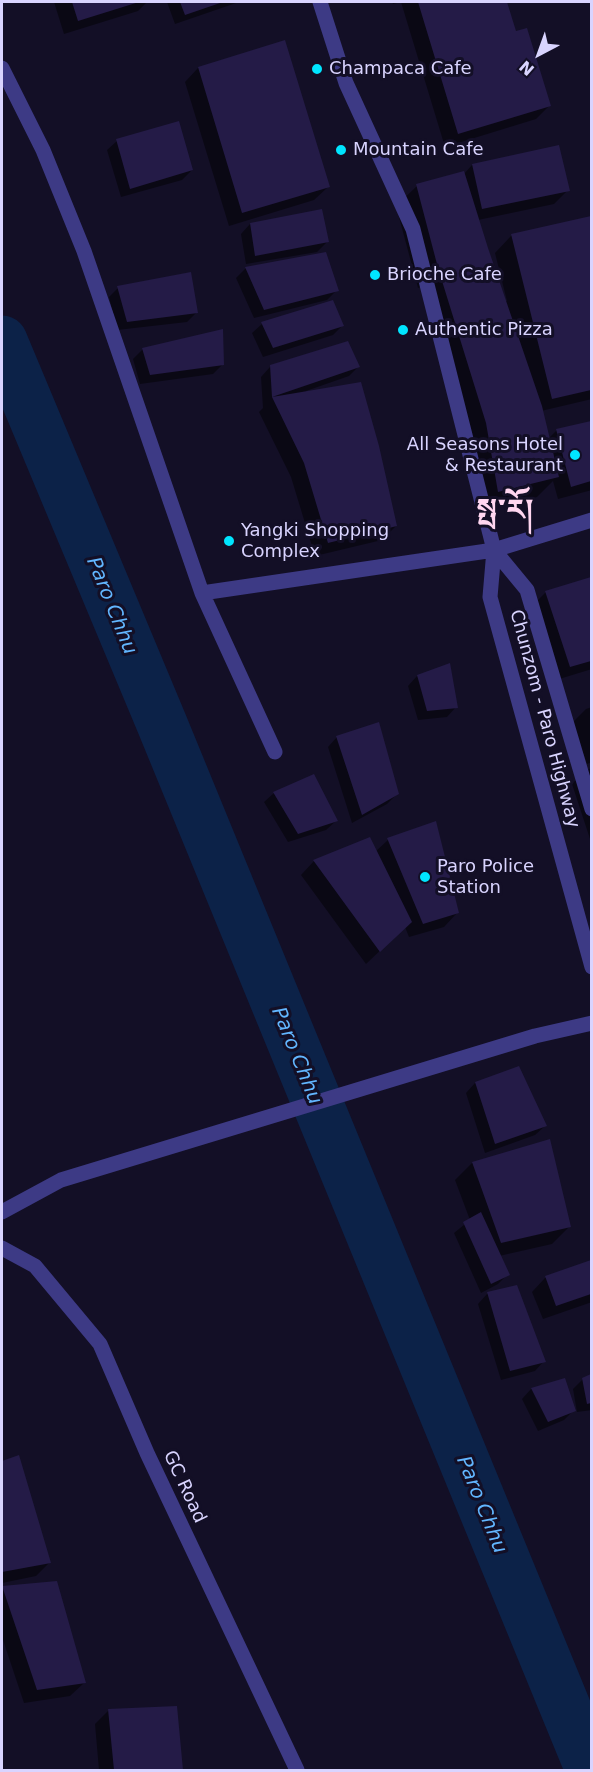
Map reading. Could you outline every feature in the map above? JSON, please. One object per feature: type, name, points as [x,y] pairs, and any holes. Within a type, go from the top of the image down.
[{"type":"street","name":"Chunzom - Paro Highway","points":[[320,2],[346,82],[413,229],[494,550],[490,597],[591,967]]},
{"type":"street","points":[[2,68],[43,150],[84,250],[202,594],[275,752]]},
{"type":"street","points":[[202,594],[494,550],[591,520]]},
{"type":"street","name":"Chunzom - Paro Highway","points":[[494,550],[527,590],[591,809]]},
{"type":"street","points":[[2,1212],[61,1180],[535,1036],[591,1023]]},
{"type":"street","name":"GC Road","points":[[2,1248],[35,1266],[100,1344],[147,1453],[297,1770]]},
{"type":"building","points":[[72,2],[139,2],[78,21]]},
{"type":"building","points":[[180,2],[223,2],[185,15]]},
{"type":"building","points":[[418,2],[507,2],[516,31],[527,28],[551,106],[458,134]]},
{"type":"building","points":[[285,40],[330,187],[242,213],[198,67]]},
{"type":"building","points":[[179,121],[193,170],[130,189],[116,139]]},
{"type":"building","points":[[559,145],[570,191],[482,209],[472,164]]},
{"type":"building","points":[[464,171],[542,406],[559,477],[498,492],[486,423],[438,268],[416,184]]},
{"type":"building","points":[[322,209],[329,242],[255,256],[250,223]]},
{"type":"building","points":[[591,216],[591,390],[552,399],[511,234]]},
{"type":"building","points":[[326,252],[339,291],[264,310],[245,267]]},
{"type":"building","points":[[191,272],[198,313],[127,322],[117,286]]},
{"type":"building","points":[[333,300],[344,326],[273,348],[261,322]]},
{"type":"building","points":[[223,329],[224,365],[150,375],[142,348]]},
{"type":"building","points":[[348,341],[360,367],[272,397],[270,365]]},
{"type":"building","points":[[361,382],[379,446],[397,526],[328,543],[304,463],[272,397]]},
{"type":"building","points":[[591,421],[591,481],[571,487],[556,429]]},
{"type":"building","points":[[591,577],[591,661],[570,667],[545,591]]},
{"type":"building","points":[[450,663],[458,708],[427,711],[417,675]]},
{"type":"building","points":[[379,722],[399,794],[362,815],[336,736]]},
{"type":"building","points":[[314,774],[338,821],[298,834],[273,792]]},
{"type":"building","points":[[436,821],[459,913],[423,924],[387,838]]},
{"type":"building","points":[[370,837],[412,922],[380,952],[313,860]]},
{"type":"building","points":[[519,1066],[547,1126],[495,1144],[475,1082]]},
{"type":"building","points":[[550,1139],[571,1227],[501,1243],[472,1162]]},
{"type":"building","points":[[481,1212],[510,1275],[491,1284],[463,1222]]},
{"type":"building","points":[[591,1260],[591,1294],[556,1306],[545,1276]]},
{"type":"building","points":[[517,1285],[546,1362],[510,1371],[487,1292]]},
{"type":"building","points":[[591,1374],[591,1403],[587,1404],[582,1378]]},
{"type":"building","points":[[565,1378],[576,1411],[548,1422],[531,1388]]},
{"type":"building","points":[[19,1455],[51,1563],[2,1572],[2,1461]]},
{"type":"building","points":[[57,1581],[86,1683],[37,1690],[2,1586]]},
{"type":"building","points":[[177,1706],[183,1770],[114,1770],[108,1709]]},
{"type":"waterway","name":"Paro Chhu","points":[[2,341],[162,724],[591,1770]]},
{"type":"place","name":"Champaca Cafe","points":[[317,69]]},
{"type":"place","name":"Mountain Cafe","points":[[341,150]]},
{"type":"place","name":"Brioche Cafe","points":[[375,275]]},
{"type":"place","name":"Authentic Pizza","points":[[403,330]]},
{"type":"place","name":"All Seasons Hotel & Restaurant","points":[[575,455]]},
{"type":"place","name":"Yangki Shopping Complex","points":[[229,541]]},
{"type":"place","name":"Paro Police Station","points":[[425,877]]},
{"type":"district","name":"སྤ་རོ།","points":[[505,512]]}]
